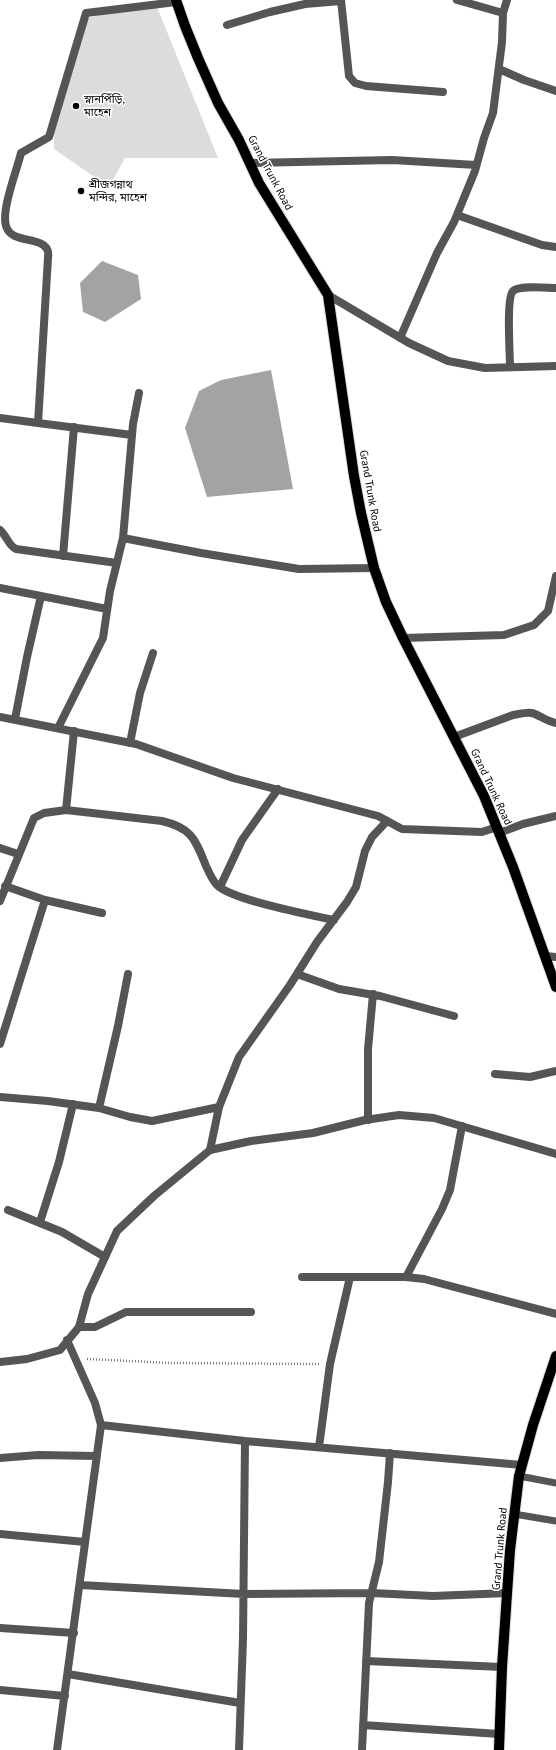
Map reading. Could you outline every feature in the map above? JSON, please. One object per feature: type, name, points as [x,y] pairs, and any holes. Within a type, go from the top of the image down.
[{"type":"main road","name":"Grand Trunk Road","points":[[176,1],[184,26],[218,103],[259,183],[275,212],[328,295],[354,476],[374,568],[386,602],[403,638],[484,796],[513,867],[556,987]]},
{"type":"main road","name":"Grand Trunk Road","points":[[499,1750],[502,1667],[510,1550],[519,1476],[556,1356]]},
{"type":"street","points":[[457,0],[503,13]]},
{"type":"street","points":[[400,338],[436,253],[457,215],[476,165],[493,113],[502,42],[503,13],[507,0]]},
{"type":"street","points":[[38,422],[48,250],[42,244],[12,234],[6,226],[2,211],[21,153],[49,137],[86,13],[176,1]]},
{"type":"street","points":[[227,25],[270,12],[305,4],[341,1],[349,76],[355,83],[366,86],[443,92]]},
{"type":"street","points":[[499,69],[524,80],[556,91]]},
{"type":"street","points":[[250,163],[392,160],[476,165]]},
{"type":"street","points":[[457,215],[542,245],[556,247]]},
{"type":"street","points":[[510,367],[509,297],[513,291],[519,288],[556,288]]},
{"type":"street","points":[[328,295],[400,338],[448,361],[485,368],[556,366]]},
{"type":"street","points":[[58,728],[103,638],[110,591],[123,538],[132,435],[139,393]]},
{"type":"street","points":[[0,418],[132,435]]},
{"type":"street","points":[[63,556],[74,427]]},
{"type":"street","points":[[0,530],[5,534],[12,546],[16,549],[117,564]]},
{"type":"street","points":[[123,538],[200,553],[299,569],[374,568]]},
{"type":"street","points":[[403,638],[504,635],[534,625],[548,612],[554,596],[556,576]]},
{"type":"street","points":[[0,588],[107,609]]},
{"type":"street","points":[[15,720],[41,596]]},
{"type":"street","points":[[130,743],[140,693],[153,653]]},
{"type":"street","points":[[454,737],[522,713],[532,713],[550,722],[556,723]]},
{"type":"street","points":[[0,717],[130,743],[233,778],[378,816],[402,829],[431,832],[482,832],[498,830],[556,816]]},
{"type":"street","points":[[66,810],[74,731]]},
{"type":"street","points":[[220,887],[242,840],[278,789]]},
{"type":"street","points":[[0,901],[34,818],[44,813],[66,810],[162,820],[177,824],[194,838],[210,875],[220,887],[242,897],[334,920]]},
{"type":"street","points":[[210,1150],[219,1108],[239,1057],[297,974],[317,942],[347,902],[356,887],[365,851],[372,837],[387,820]]},
{"type":"street","points":[[0,848],[18,854]]},
{"type":"street","points":[[5,886],[45,900],[102,912]]},
{"type":"street","points":[[0,1044],[45,900]]},
{"type":"street","points":[[545,956],[556,957]]},
{"type":"street","points":[[99,1108],[118,1026],[128,974]]},
{"type":"street","points":[[297,974],[339,989],[373,994],[454,1016]]},
{"type":"street","points":[[368,1120],[368,1049],[373,994]]},
{"type":"street","points":[[495,1074],[530,1077],[556,1071]]},
{"type":"street","points":[[0,1097],[99,1108],[130,1117],[152,1121],[219,1108]]},
{"type":"street","points":[[40,1222],[59,1162],[73,1104]]},
{"type":"street","points":[[0,1362],[26,1359],[60,1350],[79,1327],[88,1294],[117,1231],[154,1196],[210,1150],[251,1141],[313,1134],[368,1120],[399,1115],[434,1118],[556,1154]]},
{"type":"street","points":[[406,1277],[450,1190],[462,1126]]},
{"type":"street","points":[[8,1210],[62,1232],[105,1258]]},
{"type":"street","points":[[302,1277],[406,1277],[424,1279],[556,1314]]},
{"type":"street","points":[[319,1447],[330,1364],[350,1277]]},
{"type":"street","points":[[79,1327],[95,1327],[126,1312],[252,1312]]},
{"type":"street","points":[[61,1750],[57,1750],[101,1425],[96,1403],[67,1340]]},
{"type":"street","points":[[101,1425],[246,1441],[522,1465]]},
{"type":"street","points":[[239,1750],[244,1594],[246,1441]]},
{"type":"street","points":[[362,1750],[369,1603],[379,1562],[390,1453]]},
{"type":"street","points":[[0,1458],[38,1455],[97,1456]]},
{"type":"street","points":[[0,1534],[86,1542]]},
{"type":"street","points":[[80,1585],[244,1594],[372,1593],[433,1596],[508,1593]]},
{"type":"street","points":[[0,1628],[74,1633]]},
{"type":"street","points":[[366,1660],[502,1667]]},
{"type":"street","points":[[68,1674],[240,1703]]},
{"type":"street","points":[[0,1690],[65,1696]]},
{"type":"street","points":[[363,1724],[499,1734]]},
{"type":"lane","points":[[519,1476],[556,1483]]},
{"type":"lane","points":[[514,1514],[556,1521]]},
{"type":"path","points":[[75,1358],[171,1363],[330,1364]]},
{"type":"shaded area","points":[[155,2],[218,158],[125,158],[109,187],[54,149],[54,124],[84,19]]},
{"type":"shaded area","points":[[102,261],[138,275],[141,299],[105,322],[83,312],[80,283]]},
{"type":"shaded area","points":[[271,370],[293,489],[207,497],[185,428],[199,391],[221,380]]},
{"type":"place","name":"স্নানপিঁড়ি, মাহেশ","points":[[76,106]]},
{"type":"place","name":"শ্রীজগন্নাথ মন্দির, মাহেশ","points":[[81,191]]}]
